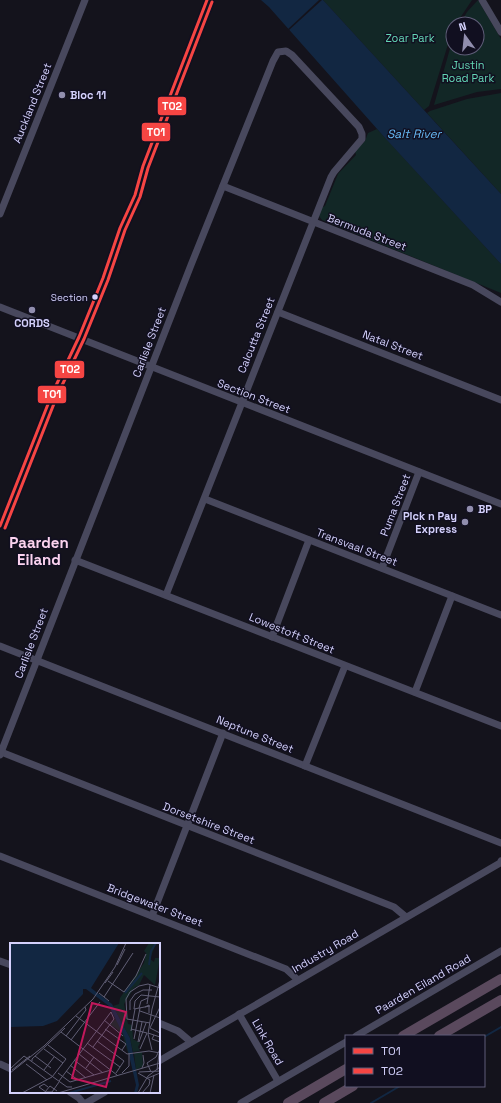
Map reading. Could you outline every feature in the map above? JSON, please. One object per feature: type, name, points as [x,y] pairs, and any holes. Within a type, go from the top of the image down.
[{"type":"highway","points":[[405,1035],[501,979]]},
{"type":"highway","points":[[441,1035],[501,1000]]},
{"type":"highway","points":[[288,1103],[345,1070]]},
{"type":"highway","points":[[324,1103],[351,1087]]},
{"type":"street","name":"Auckland Street","points":[[0,214],[85,0]]},
{"type":"street","points":[[482,0],[501,32]]},
{"type":"street","name":"Carlisle Street","points":[[1,754],[36,660],[275,56],[281,51],[286,51],[292,55],[359,127],[362,136]]},
{"type":"street","name":"Calcutta Street","points":[[166,595],[312,222],[334,172],[360,142],[362,136]]},
{"type":"street","name":"Bermuda Street","points":[[223,186],[473,284],[501,302]]},
{"type":"street","name":"Section Street","points":[[0,307],[501,504]]},
{"type":"street","name":"Natal Street","points":[[278,312],[501,400]]},
{"type":"street","name":"Puma Street","points":[[382,568],[419,472]]},
{"type":"street","name":"Transvaal Street","points":[[205,498],[501,615]]},
{"type":"street","points":[[272,637],[309,540]]},
{"type":"street","name":"Lowestoft Street","points":[[76,560],[501,726]]},
{"type":"street","points":[[415,692],[452,596]]},
{"type":"street","name":"Neptune Street","points":[[0,646],[501,843]]},
{"type":"street","points":[[305,766],[345,666]]},
{"type":"street","points":[[152,916],[223,733]]},
{"type":"street","name":"Dorsetshire Street","points":[[1,754],[394,907],[406,916]]},
{"type":"street","name":"Bridgewater Street","points":[[0,856],[286,969],[298,980]]},
{"type":"street","name":"Industry Road","points":[[160,1060],[406,916],[500,863],[501,861]]},
{"type":"street","name":"Paarden Eiland Road","points":[[358,1035],[501,951]]},
{"type":"street","points":[[0,961],[10,965]]},
{"type":"street","name":"Link Road","points":[[239,1014],[278,1081]]},
{"type":"street","points":[[160,1024],[178,1031],[191,1042]]},
{"type":"street","points":[[241,1103],[345,1043]]},
{"type":"street","points":[[0,1064],[10,1069]]},
{"type":"street","points":[[72,1093],[83,1103]]},
{"type":"street","points":[[86,1103],[103,1093]]},
{"type":"green space","name":"Zoar Park","points":[[323,0],[472,0],[461,16],[445,16],[445,54],[429,106],[424,110]]},
{"type":"green space","name":"Justin Road Park","points":[[478,0],[501,39],[501,89],[477,92],[434,105],[448,56],[485,56],[485,16],[465,16]]},
{"type":"green space","points":[[501,93],[501,194],[427,113],[467,99]]},
{"type":"green space","points":[[377,129],[501,264],[501,293],[322,220],[319,216],[321,208],[325,206],[338,174],[356,155],[355,151],[365,141],[368,133]]},
{"type":"water","name":"Salt River","points":[[261,0],[323,0],[501,194],[501,264],[386,139],[269,7]]},
{"type":"pier","points":[[319,0],[322,0],[288,31],[287,30]]},
{"type":"waterway","points":[[485,1036],[501,1027]]},
{"type":"waterway","points":[[371,1103],[398,1087]]},
{"type":"transit line","name":"T01","points":[[0,526],[52,394],[79,337],[103,278],[120,228],[135,195],[143,166],[207,0]]},
{"type":"transit line","name":"T02","points":[[5,528],[57,396],[84,339],[108,280],[125,230],[140,197],[148,168],[212,2]]},
{"type":"place","name":"Bloc 11","points":[[62,95]]},
{"type":"place","name":"Section","points":[[95,297]]},
{"type":"place","name":"CORDS","points":[[32,310]]},
{"type":"place","name":"BP","points":[[470,509]]},
{"type":"place","name":"Pick n Pay Express","points":[[465,522]]},
{"type":"district","name":"Paarden Eiland","points":[[39,552]]}]
